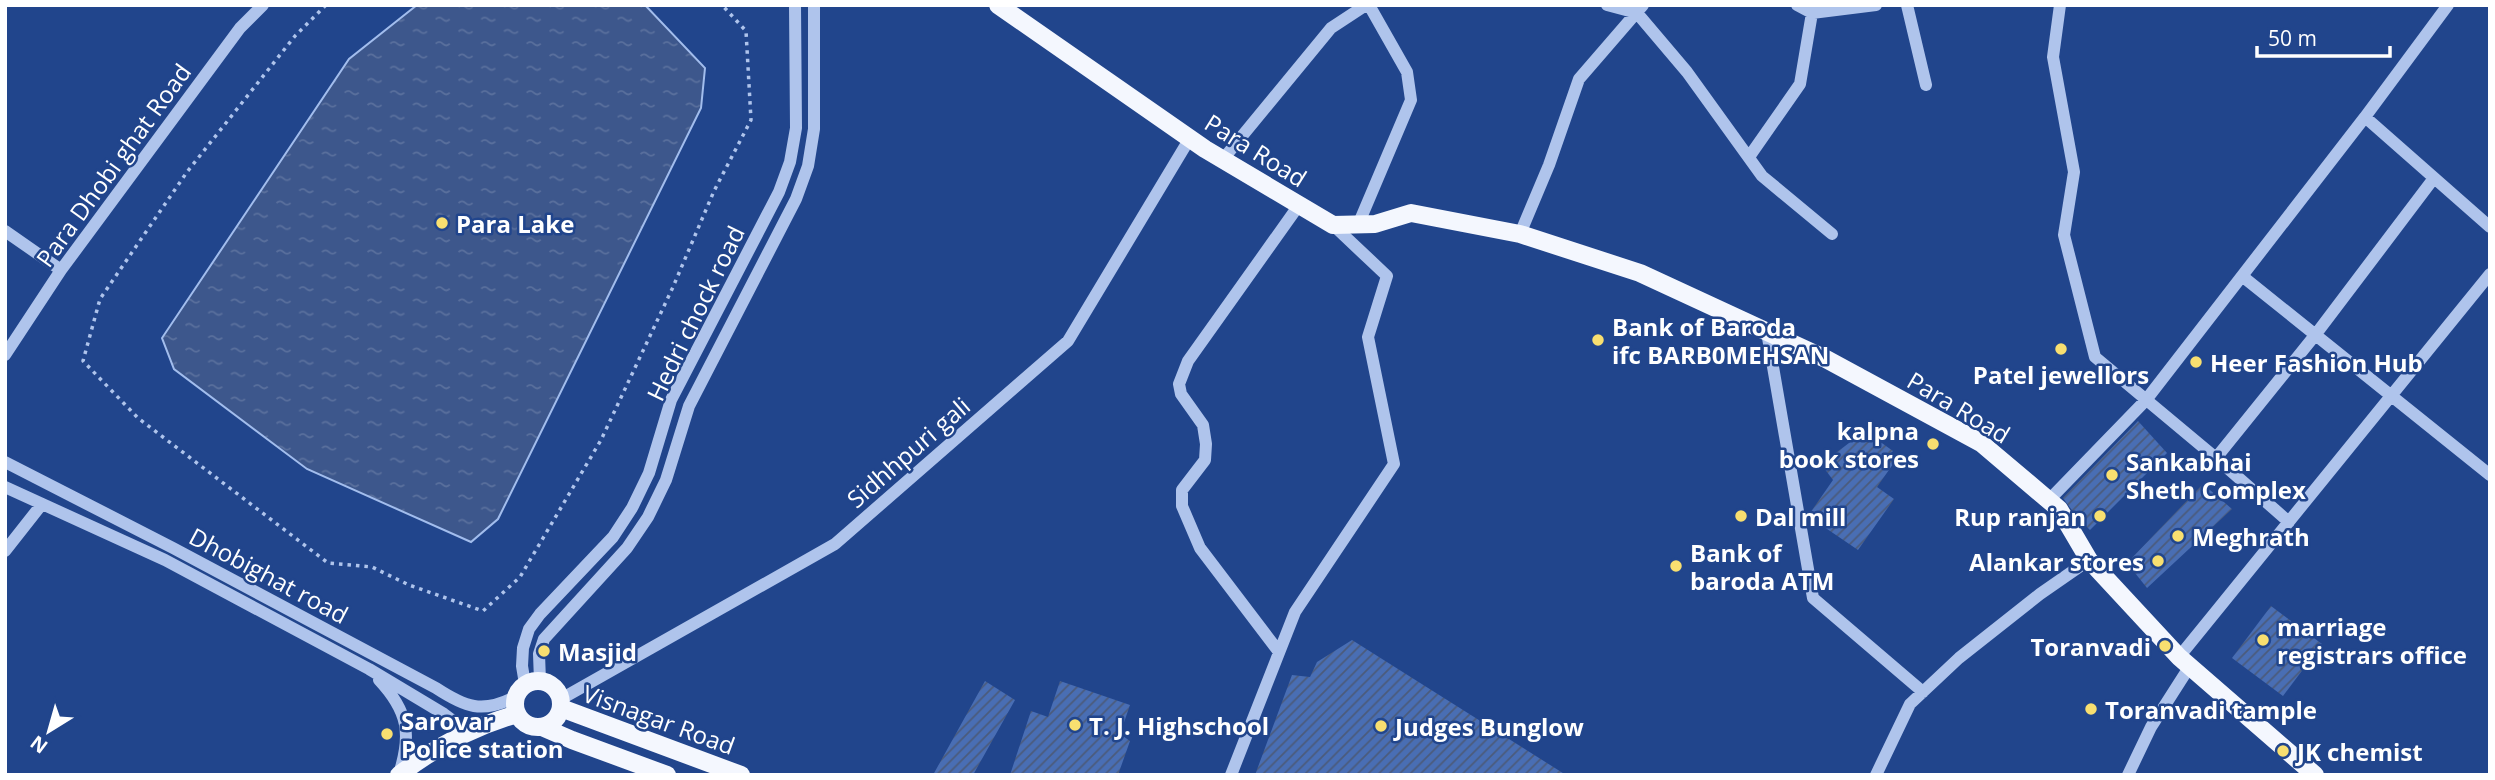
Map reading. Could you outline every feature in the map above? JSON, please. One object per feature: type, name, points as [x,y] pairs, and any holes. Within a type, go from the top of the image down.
[{"type":"main road","name":"Para Road","points":[[998,5],[1190,138],[1333,225],[1375,224],[1411,213],[1520,234],[1640,273],[1826,359],[1981,443],[2059,509],[2089,560],[2184,661],[2315,775]]},
{"type":"main road","points":[[399,775],[431,751],[524,694],[554,687],[561,704],[551,723],[542,727],[523,722],[524,694]]},
{"type":"main road","name":"Visnagar Road","points":[[561,704],[739,774]]},
{"type":"main road","name":"Visnagar Road","points":[[542,727],[667,775]]},
{"type":"street","name":"Para Dhobi ghat Road","points":[[5,355],[61,270],[240,28],[263,5]]},
{"type":"street","name":"Hedri chock road","points":[[524,694],[523,648],[529,629],[613,537],[632,508],[649,473],[671,400],[779,192],[790,162],[796,128],[795,5]]},
{"type":"street","name":"Hedri chock road","points":[[524,694],[544,639],[628,548],[648,517],[666,480],[689,406],[796,199],[808,166],[814,129],[814,5]]},
{"type":"street","points":[[1224,158],[1331,28],[1367,5],[1407,72],[1411,100],[1358,225]]},
{"type":"street","points":[[1607,5],[1640,9],[1762,176],[1832,234]]},
{"type":"street","points":[[1797,5],[1812,13],[1876,5]]},
{"type":"street","points":[[1907,5],[1926,85]]},
{"type":"street","points":[[2060,5],[2053,57],[2074,172],[2064,235],[2095,358],[2289,522]]},
{"type":"street","points":[[2049,500],[2146,400],[2448,5]]},
{"type":"street","points":[[1520,234],[1549,165],[1579,79],[1640,9]]},
{"type":"street","points":[[1749,157],[1800,85],[1812,13]]},
{"type":"street","points":[[2365,117],[2490,227]]},
{"type":"street","name":"Sidhhpuri gali","points":[[561,704],[835,544],[1068,341],[1190,138]]},
{"type":"street","points":[[2216,458],[2316,334],[2434,178]]},
{"type":"street","points":[[1279,652],[1200,548],[1182,506],[1182,490],[1205,460],[1206,444],[1203,425],[1181,394],[1179,384],[1188,361],[1299,205]]},
{"type":"street","points":[[1231,775],[1295,612],[1394,464],[1368,337],[1387,276],[1333,225]]},
{"type":"street","points":[[5,231],[61,270]]},
{"type":"street","points":[[2128,775],[2184,661],[2289,522],[2490,274]]},
{"type":"street","points":[[2242,276],[2490,475]]},
{"type":"street","points":[[1767,332],[1813,598],[1923,692]]},
{"type":"street","name":"Dhobighat road","points":[[5,463],[173,548],[470,707],[488,707],[524,694]]},
{"type":"street","name":"Dhobighat road","points":[[5,487],[165,560],[369,669],[467,731]]},
{"type":"street","points":[[5,551],[42,504]]},
{"type":"street","points":[[1876,775],[1910,704],[1959,658],[2040,594],[2089,560]]},
{"type":"street","points":[[369,669],[386,688],[404,717],[407,737],[399,775]]},
{"type":"path","points":[[326,5],[295,36],[180,183],[100,299],[83,361],[138,418],[328,563],[372,567],[409,585],[483,611],[520,577],[601,440],[673,287],[714,191],[751,120],[746,32],[722,5]]},
{"type":"water","name":"Para Lake","points":[[417,5],[645,5],[705,68],[701,108],[498,519],[471,542],[307,469],[174,369],[162,338],[349,59]]},
{"type":"building","name":"Sankabhai Sheth Complex","points":[[2138,421],[2167,453],[2090,530],[2063,498]]},
{"type":"building","points":[[1865,431],[1898,457],[1877,487],[1894,499],[1858,550],[1808,516],[1833,480],[1821,464]]},
{"type":"building","name":"Meghrath","points":[[2203,484],[2232,509],[2147,588],[2127,563]]},
{"type":"building","points":[[2271,606],[2322,644],[2283,696],[2232,658]]},
{"type":"building","name":"Judges Bunglow","points":[[1352,640],[1566,775],[1255,775],[1292,675],[1310,677],[1317,662]]},
{"type":"building","points":[[985,681],[1015,700],[973,775],[933,775]]},
{"type":"building","name":"T. J. Highschool","points":[[1060,681],[1130,705],[1120,734],[1130,741],[1118,775],[1010,775],[1031,711],[1048,717]]},
{"type":"place","name":"Para Lake","points":[[442,223]]},
{"type":"place","name":"Bank of Baroda ifc BARB0MEHSAN","points":[[1598,340]]},
{"type":"place","name":"Patel jewellors","points":[[2061,349]]},
{"type":"place","name":"Heer Fashion Hub","points":[[2196,362]]},
{"type":"place","name":"kalpna book stores","points":[[1933,444]]},
{"type":"place","name":"Sankabhai Sheth Complex","points":[[2112,475]]},
{"type":"place","name":"Dal mill","points":[[1741,516]]},
{"type":"place","name":"Rup ranjan","points":[[2100,516]]},
{"type":"place","name":"Meghrath","points":[[2178,536]]},
{"type":"place","name":"Alankar stores","points":[[2158,561]]},
{"type":"place","name":"Bank of baroda ATM","points":[[1676,566]]},
{"type":"place","name":"marriage registrars office","points":[[2263,640]]},
{"type":"place","name":"Toranvadi","points":[[2165,646]]},
{"type":"place","name":"Masjid","points":[[544,651]]},
{"type":"place","name":"Toranvadi tample","points":[[2091,709]]},
{"type":"place","name":"T. J. Highschool","points":[[1075,725]]},
{"type":"place","name":"Judges Bunglow","points":[[1381,726]]},
{"type":"place","name":"Sarovar Police station","points":[[387,734]]},
{"type":"place","name":"JK chemist","points":[[2283,751]]}]
